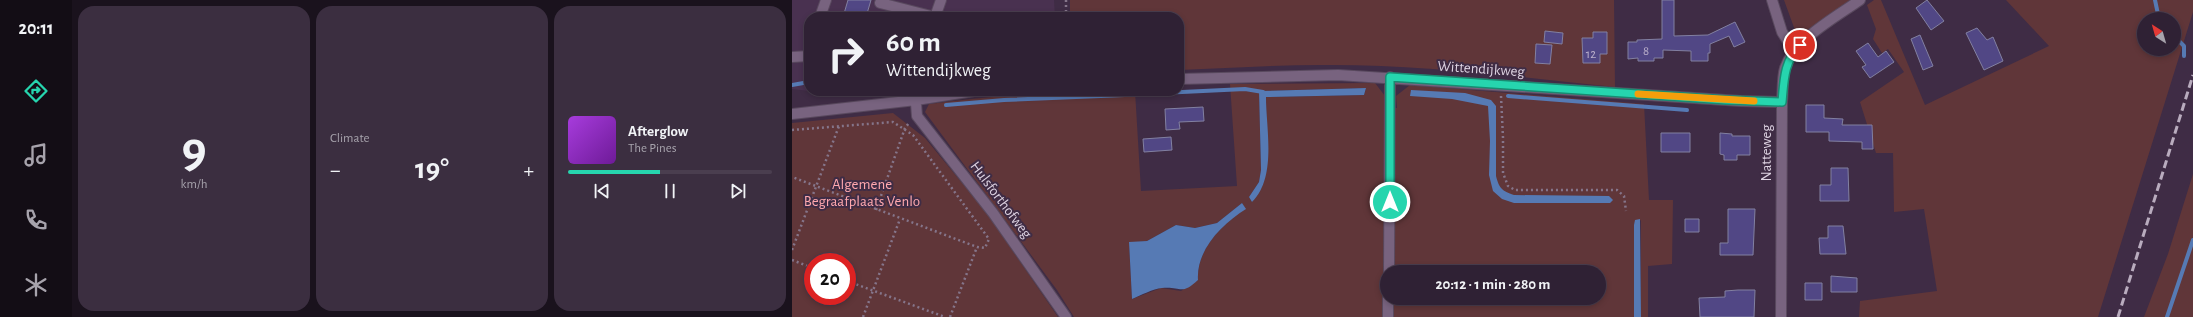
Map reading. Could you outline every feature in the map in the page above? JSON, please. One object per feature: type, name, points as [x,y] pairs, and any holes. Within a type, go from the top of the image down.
[{"type":"street","points":[[822,12],[826,0]]},
{"type":"street","points":[[937,12],[941,0]]},
{"type":"street","points":[[1772,0],[1782,32],[1794,50]]},
{"type":"street","name":"Natteweg","points":[[1781,317],[1782,102],[1785,70],[1794,50],[1806,39],[1860,0]]},
{"type":"street","points":[[880,3],[903,12]]},
{"type":"street","points":[[792,57],[804,56]]},
{"type":"street","name":"Wittendijkweg","points":[[1184,79],[1338,75],[1390,77],[1741,101],[1782,102]]},
{"type":"street","points":[[1389,265],[1390,77]]},
{"type":"street","points":[[792,114],[915,96],[917,116]]},
{"type":"street","name":"Hulsforthofweg","points":[[917,116],[993,213],[1066,317]]},
{"type":"street","points":[[1388,305],[1388,317]]},
{"type":"path","points":[[1066,0],[1066,12]]},
{"type":"path","points":[[1500,85],[1504,138],[1503,173],[1508,186],[1515,190],[1616,190],[1624,196],[1626,211]]},
{"type":"path","points":[[876,210],[905,128],[917,116]]},
{"type":"path","points":[[792,130],[894,122],[905,128],[913,135],[989,239],[985,248],[977,247],[792,177]]},
{"type":"path","points":[[792,250],[839,126]]},
{"type":"path","points":[[863,317],[900,219]]},
{"type":"path","points":[[950,317],[977,247]]},
{"type":"path","points":[[792,260],[804,265]]},
{"type":"path","points":[[856,284],[945,317]]},
{"type":"shaded area","points":[[792,0],[1054,0],[1055,12],[804,12],[804,90],[792,89]]},
{"type":"green space","points":[[1070,0],[1614,0],[1615,87],[1469,72],[1359,65],[1304,65],[1184,70],[1184,12],[1070,12]]},
{"type":"green space","points":[[1784,0],[1850,0],[1805,33],[1796,33]]},
{"type":"green space","points":[[1874,0],[1881,0],[1925,105],[2049,46],[2006,0],[2193,0],[2193,12],[2181,51],[2181,12],[2137,12],[2137,56],[2179,56],[2098,317],[1859,317],[1860,301],[1937,291],[1924,209],[1894,212],[1893,153],[1876,153],[1860,102],[1904,72],[1888,49],[1882,53],[1873,39],[1876,29],[1867,5]]},
{"type":"green space","points":[[1375,83],[1385,96],[1384,107],[1397,108],[1396,96],[1410,85],[1644,104],[1649,200],[1673,200],[1672,264],[1648,266],[1648,317],[1641,317],[1641,220],[1634,225],[1634,317],[1074,317],[1057,290],[925,112],[929,104],[1006,96],[1135,96],[1141,191],[1237,186],[1230,84]],"holes":[[[1366,88],[1364,95],[1266,97],[1267,170],[1252,202],[1249,197],[1259,182],[1261,170],[1259,91]],[[1242,203],[1245,209],[1219,230],[1206,248],[1201,258],[1198,280],[1181,291],[1161,288],[1132,299],[1129,243],[1147,241],[1176,225],[1195,228],[1217,223]]]},
{"type":"green space","name":"Algemene Begraafplaats Venlo","points":[[893,113],[925,138],[986,212],[1058,317],[792,317],[792,123]]},
{"type":"green space","points":[[2193,174],[2193,317],[2144,317],[2168,254]]},
{"type":"water","points":[[1366,88],[1364,95],[1266,97],[1268,138],[1267,166],[1265,180],[1260,192],[1252,202],[1249,197],[1259,182],[1261,170],[1259,91]]},
{"type":"water","points":[[1411,90],[1465,93],[1491,100],[1496,106],[1496,176],[1500,186],[1507,192],[1514,195],[1609,196],[1613,200],[1610,203],[1514,203],[1502,199],[1493,191],[1489,175],[1490,141],[1488,106],[1452,99],[1410,96]]},
{"type":"water","points":[[1242,203],[1246,209],[1228,222],[1212,239],[1206,248],[1201,258],[1198,280],[1188,288],[1158,289],[1132,299],[1129,242],[1147,241],[1176,225],[1195,228],[1217,223]]},
{"type":"water","points":[[1640,219],[1641,317],[1634,317],[1634,225],[1635,220]]},
{"type":"building","points":[[848,0],[871,0],[867,12],[844,12]]},
{"type":"building","points":[[1662,0],[1674,0],[1674,36],[1708,35],[1735,22],[1745,42],[1734,47],[1729,36],[1710,44],[1708,61],[1691,61],[1691,51],[1663,50],[1663,58],[1654,58],[1654,61],[1638,61],[1638,58],[1628,59],[1628,42],[1637,42],[1637,40],[1662,39]]},
{"type":"building","points":[[1927,0],[1944,21],[1931,30],[1916,8]]},
{"type":"building","points":[[1977,28],[1987,40],[1993,37],[2003,61],[1984,70],[1966,33]]},
{"type":"building","points":[[1545,31],[1563,33],[1562,44],[1544,42]]},
{"type":"building","points":[[1593,32],[1607,32],[1607,54],[1600,54],[1600,63],[1583,63],[1582,38],[1593,38]]},
{"type":"building","points":[[1920,35],[1933,66],[1923,70],[1911,39]]},
{"type":"building","points":[[1868,43],[1878,57],[1886,51],[1894,62],[1870,78],[1862,67],[1866,65],[1856,51]]},
{"type":"building","points":[[1536,44],[1552,45],[1550,64],[1535,63]]},
{"type":"building","points":[[1806,105],[1824,105],[1824,118],[1843,119],[1842,125],[1872,125],[1873,149],[1862,149],[1862,142],[1829,141],[1829,132],[1806,132]]},
{"type":"building","points":[[1203,107],[1204,121],[1179,122],[1180,129],[1166,130],[1165,109]]},
{"type":"building","points":[[1661,133],[1690,133],[1690,152],[1661,152]]},
{"type":"building","points":[[1720,133],[1732,134],[1732,136],[1750,136],[1750,155],[1737,155],[1737,160],[1724,160],[1724,155],[1720,154]]},
{"type":"building","points":[[1171,137],[1172,150],[1144,152],[1143,139]]},
{"type":"building","points":[[1831,168],[1848,168],[1849,201],[1820,201],[1820,185],[1831,185]]},
{"type":"building","points":[[1728,209],[1755,209],[1753,255],[1720,255],[1720,243],[1728,243]]},
{"type":"building","points":[[1685,219],[1699,219],[1699,232],[1685,232]]},
{"type":"building","points":[[1828,226],[1843,226],[1846,254],[1820,254],[1819,238],[1828,238]]},
{"type":"building","points":[[1831,276],[1857,278],[1857,292],[1831,292]]},
{"type":"building","points":[[1805,283],[1822,283],[1822,300],[1805,300]]},
{"type":"building","points":[[1755,290],[1754,317],[1700,317],[1699,298],[1725,297],[1725,291]]},
{"type":"waterway","points":[[2155,0],[2158,12]]},
{"type":"waterway","points":[[2181,43],[2184,46],[2184,56]]},
{"type":"waterway","points":[[792,85],[804,83]]},
{"type":"waterway","points":[[1184,92],[1245,89],[1263,92]]},
{"type":"waterway","points":[[946,105],[1004,100],[1101,96]]},
{"type":"waterway","points":[[1508,96],[1687,110]]},
{"type":"waterway","points":[[2167,317],[2193,240]]},
{"type":"railway","points":[[2118,317],[2193,75]]},
{"type":"slow traffic","points":[[1638,94],[1754,101]]},
{"type":"route","points":[[1390,202],[1390,77],[1741,101],[1782,102],[1785,70],[1788,60],[1794,50],[1800,45]]}]
